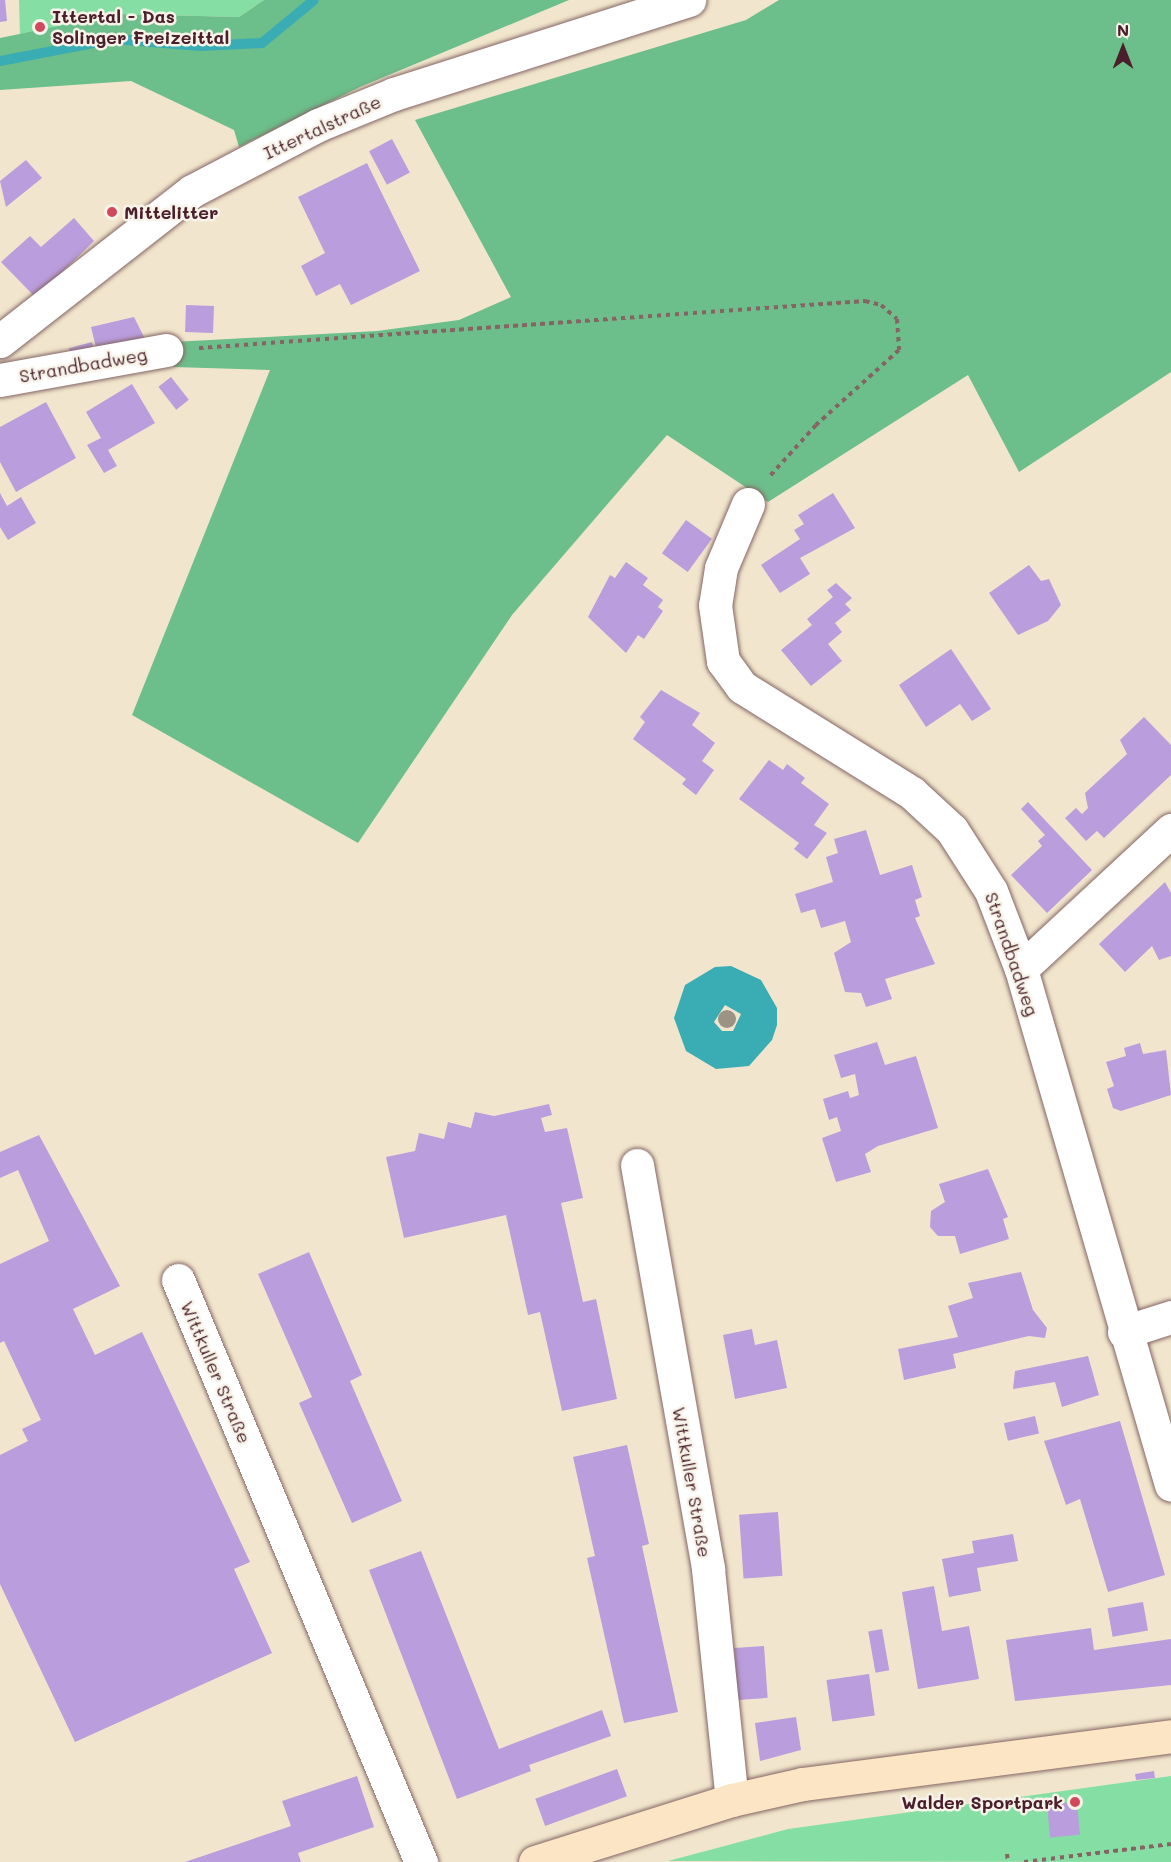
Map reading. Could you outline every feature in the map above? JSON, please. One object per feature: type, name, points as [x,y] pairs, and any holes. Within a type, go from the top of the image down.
[{"type":"main road","points":[[535,1862],[732,1800],[803,1784],[1171,1736]]},
{"type":"street","name":"Ittertalstraße","points":[[0,341],[192,192],[318,125],[394,94],[689,0]]},
{"type":"street","name":"Strandbadweg","points":[[0,380],[166,350]]},
{"type":"street","name":"Strandbadweg","points":[[748,504],[721,568],[716,596],[716,635],[723,661],[742,687],[912,793],[952,830],[991,891],[1021,969],[1124,1332],[1171,1485]]},
{"type":"street","points":[[1021,969],[1171,830]]},
{"type":"street","name":"Wittkuller Straße","points":[[637,1165],[708,1569],[732,1800]]},
{"type":"street","name":"Wittkuller Straße","points":[[178,1280],[421,1862]]},
{"type":"street","points":[[1124,1332],[1171,1317]]},
{"type":"path","points":[[166,350],[854,302],[881,304],[897,319],[899,350],[816,426],[748,504]]},
{"type":"path","points":[[1026,1862],[1171,1844]]},
{"type":"path","points":[[1007,1854],[1008,1862]]},
{"type":"green space","name":"Ittertal - Das Solinger Freizeittal","points":[[19,0],[264,0],[239,17],[118,14],[20,37]]},
{"type":"green space","points":[[264,0],[569,0],[360,87],[239,147],[234,130],[131,81],[0,90],[0,38],[118,14],[239,17]]},
{"type":"green space","points":[[779,0],[1171,0],[1171,372],[1019,472],[968,375],[768,502],[667,435],[512,615],[358,843],[132,715],[270,370],[173,367],[173,342],[377,331],[459,320],[511,297],[415,120],[746,20]]},
{"type":"green space","name":"Walder Sportpark","points":[[1171,1776],[1171,1862],[668,1861],[788,1829]]},
{"type":"water","points":[[731,966],[761,980],[777,1008],[777,1025],[772,1040],[749,1066],[716,1069],[686,1051],[674,1018],[685,985],[715,967]],"holes":[[[725,1005],[741,1014],[733,1031],[722,1031],[714,1022]]]},
{"type":"building","points":[[0,0],[5,0],[7,21],[0,22]]},
{"type":"building","points":[[392,139],[410,173],[387,185],[369,151]]},
{"type":"building","points":[[26,160],[42,178],[6,207],[0,181]]},
{"type":"building","points":[[367,163],[420,271],[351,305],[340,284],[316,296],[301,266],[325,253],[298,197]]},
{"type":"building","points":[[74,218],[94,241],[36,298],[1,262],[30,236],[41,247]]},
{"type":"building","points":[[186,305],[214,306],[213,333],[185,332]]},
{"type":"building","points":[[134,317],[146,341],[97,352],[91,327]]},
{"type":"building","points":[[92,342],[95,353],[72,359],[69,348]]},
{"type":"building","points":[[171,377],[189,400],[176,410],[158,387]]},
{"type":"building","points":[[132,384],[155,423],[108,450],[117,466],[104,473],[87,445],[101,438],[86,412]]},
{"type":"building","points":[[46,402],[76,458],[16,492],[0,462],[0,427]]},
{"type":"building","points":[[0,493],[7,506],[21,497],[36,523],[8,540],[0,527]]},
{"type":"building","points":[[833,493],[855,528],[800,558],[810,574],[780,593],[761,565],[800,539],[794,530],[804,524],[798,515]]},
{"type":"building","points":[[686,520],[712,539],[688,572],[662,553]]},
{"type":"building","points":[[626,562],[648,578],[643,585],[663,600],[658,607],[663,611],[644,639],[638,635],[626,653],[588,617],[610,575],[615,578]]},
{"type":"building","points":[[1029,565],[1041,581],[1049,579],[1061,605],[1048,621],[1018,635],[989,593]]},
{"type":"building","points":[[836,583],[852,598],[845,604],[851,610],[835,623],[842,632],[828,644],[842,661],[811,686],[781,650],[812,625],[807,619],[833,597],[827,590]]},
{"type":"building","points":[[951,649],[991,709],[972,721],[960,704],[926,727],[899,685]]},
{"type":"building","points":[[661,690],[700,713],[692,725],[715,743],[702,761],[714,770],[696,795],[682,784],[686,779],[633,739],[645,722],[640,717]]},
{"type":"building","points":[[1144,717],[1171,745],[1171,775],[1104,838],[1097,831],[1086,841],[1065,818],[1076,808],[1082,814],[1088,808],[1085,793],[1127,754],[1120,740]]},
{"type":"building","points":[[769,760],[783,770],[787,764],[805,778],[801,783],[829,804],[814,825],[827,833],[807,859],[794,849],[799,843],[739,799]]},
{"type":"building","points":[[1028,802],[1092,870],[1047,913],[1011,875],[1042,846],[1038,841],[1045,835],[1021,809]]},
{"type":"building","points":[[866,830],[880,875],[912,865],[922,897],[915,900],[920,916],[915,918],[935,964],[885,979],[892,999],[866,1007],[861,993],[845,992],[834,953],[851,942],[845,921],[821,928],[815,909],[801,913],[795,894],[833,882],[826,857],[838,853],[834,839]]},
{"type":"building","points":[[1165,882],[1171,893],[1171,956],[1159,960],[1152,946],[1125,972],[1099,944]]},
{"type":"building","points":[[877,1042],[885,1065],[916,1056],[938,1128],[878,1146],[865,1154],[871,1172],[836,1182],[822,1138],[841,1131],[837,1117],[829,1120],[823,1099],[848,1091],[850,1098],[859,1095],[855,1074],[841,1078],[834,1055]]},
{"type":"building","points":[[1140,1043],[1143,1054],[1166,1050],[1171,1095],[1121,1111],[1113,1108],[1107,1089],[1114,1086],[1106,1062],[1126,1056],[1124,1048]]},
{"type":"building","points":[[549,1104],[552,1115],[541,1118],[545,1132],[567,1128],[583,1198],[561,1203],[583,1302],[596,1299],[617,1399],[562,1411],[540,1312],[528,1315],[506,1215],[404,1238],[386,1157],[415,1151],[419,1133],[444,1139],[448,1122],[471,1128],[475,1112],[494,1116]]},
{"type":"building","points":[[39,1135],[120,1286],[73,1309],[95,1355],[142,1332],[250,1562],[234,1569],[272,1653],[75,1742],[0,1584],[0,1455],[28,1441],[22,1429],[41,1420],[4,1341],[0,1343],[0,1264],[49,1241],[18,1170],[0,1178],[0,1152]]},
{"type":"building","points":[[988,1169],[1008,1217],[1003,1219],[1009,1239],[960,1254],[955,1236],[938,1236],[930,1227],[931,1211],[945,1202],[939,1184]]},
{"type":"building","points":[[309,1252],[362,1375],[350,1381],[402,1501],[352,1523],[299,1403],[312,1397],[258,1274]]},
{"type":"building","points":[[1021,1272],[1033,1310],[1047,1328],[1045,1338],[1029,1336],[953,1354],[956,1368],[904,1380],[898,1349],[958,1337],[948,1306],[973,1298],[968,1283]]},
{"type":"building","points":[[752,1329],[755,1345],[777,1340],[787,1388],[735,1399],[723,1335]]},
{"type":"building","points":[[1088,1356],[1099,1395],[1062,1407],[1055,1382],[1013,1389],[1015,1371]]},
{"type":"building","points":[[1035,1416],[1039,1434],[1008,1441],[1004,1423]]},
{"type":"building","points":[[1120,1421],[1165,1575],[1108,1592],[1080,1499],[1066,1505],[1044,1441]]},
{"type":"building","points":[[627,1445],[649,1544],[642,1546],[678,1712],[624,1723],[587,1558],[595,1556],[573,1457]]},
{"type":"building","points":[[778,1512],[782,1576],[744,1579],[739,1515]]},
{"type":"building","points":[[1013,1534],[1018,1561],[977,1568],[981,1591],[949,1597],[942,1559],[974,1553],[972,1541]]},
{"type":"building","points":[[421,1551],[499,1749],[602,1710],[611,1736],[529,1765],[531,1771],[457,1799],[369,1570]]},
{"type":"building","points":[[934,1586],[942,1631],[969,1626],[979,1679],[918,1689],[902,1592]]},
{"type":"building","points":[[1143,1602],[1148,1631],[1113,1637],[1108,1608]]},
{"type":"building","points":[[1091,1628],[1094,1650],[1171,1639],[1171,1685],[1015,1701],[1006,1640]]},
{"type":"building","points":[[882,1629],[889,1670],[876,1673],[868,1631]]},
{"type":"building","points":[[764,1646],[768,1698],[738,1700],[734,1648]]},
{"type":"building","points":[[869,1674],[875,1716],[832,1722],[826,1680]]},
{"type":"building","points":[[796,1717],[801,1750],[760,1761],[755,1723]]},
{"type":"building","points":[[617,1769],[627,1796],[545,1826],[535,1799]]},
{"type":"building","points":[[1154,1771],[1155,1778],[1136,1780],[1135,1774]]},
{"type":"building","points":[[357,1776],[374,1827],[298,1853],[301,1862],[185,1862],[291,1826],[282,1801]]},
{"type":"building","points":[[1077,1802],[1080,1835],[1050,1837],[1047,1805]]},
{"type":"waterway","points":[[0,61],[114,39],[201,46],[262,43],[314,0]]},
{"type":"place","name":"Ittertal - Das Solinger Freizeittal","points":[[40,27]]},
{"type":"place","name":"Mittelitter","points":[[112,212]]},
{"type":"place","name":"Walder Sportpark","points":[[1075,1802]]}]
